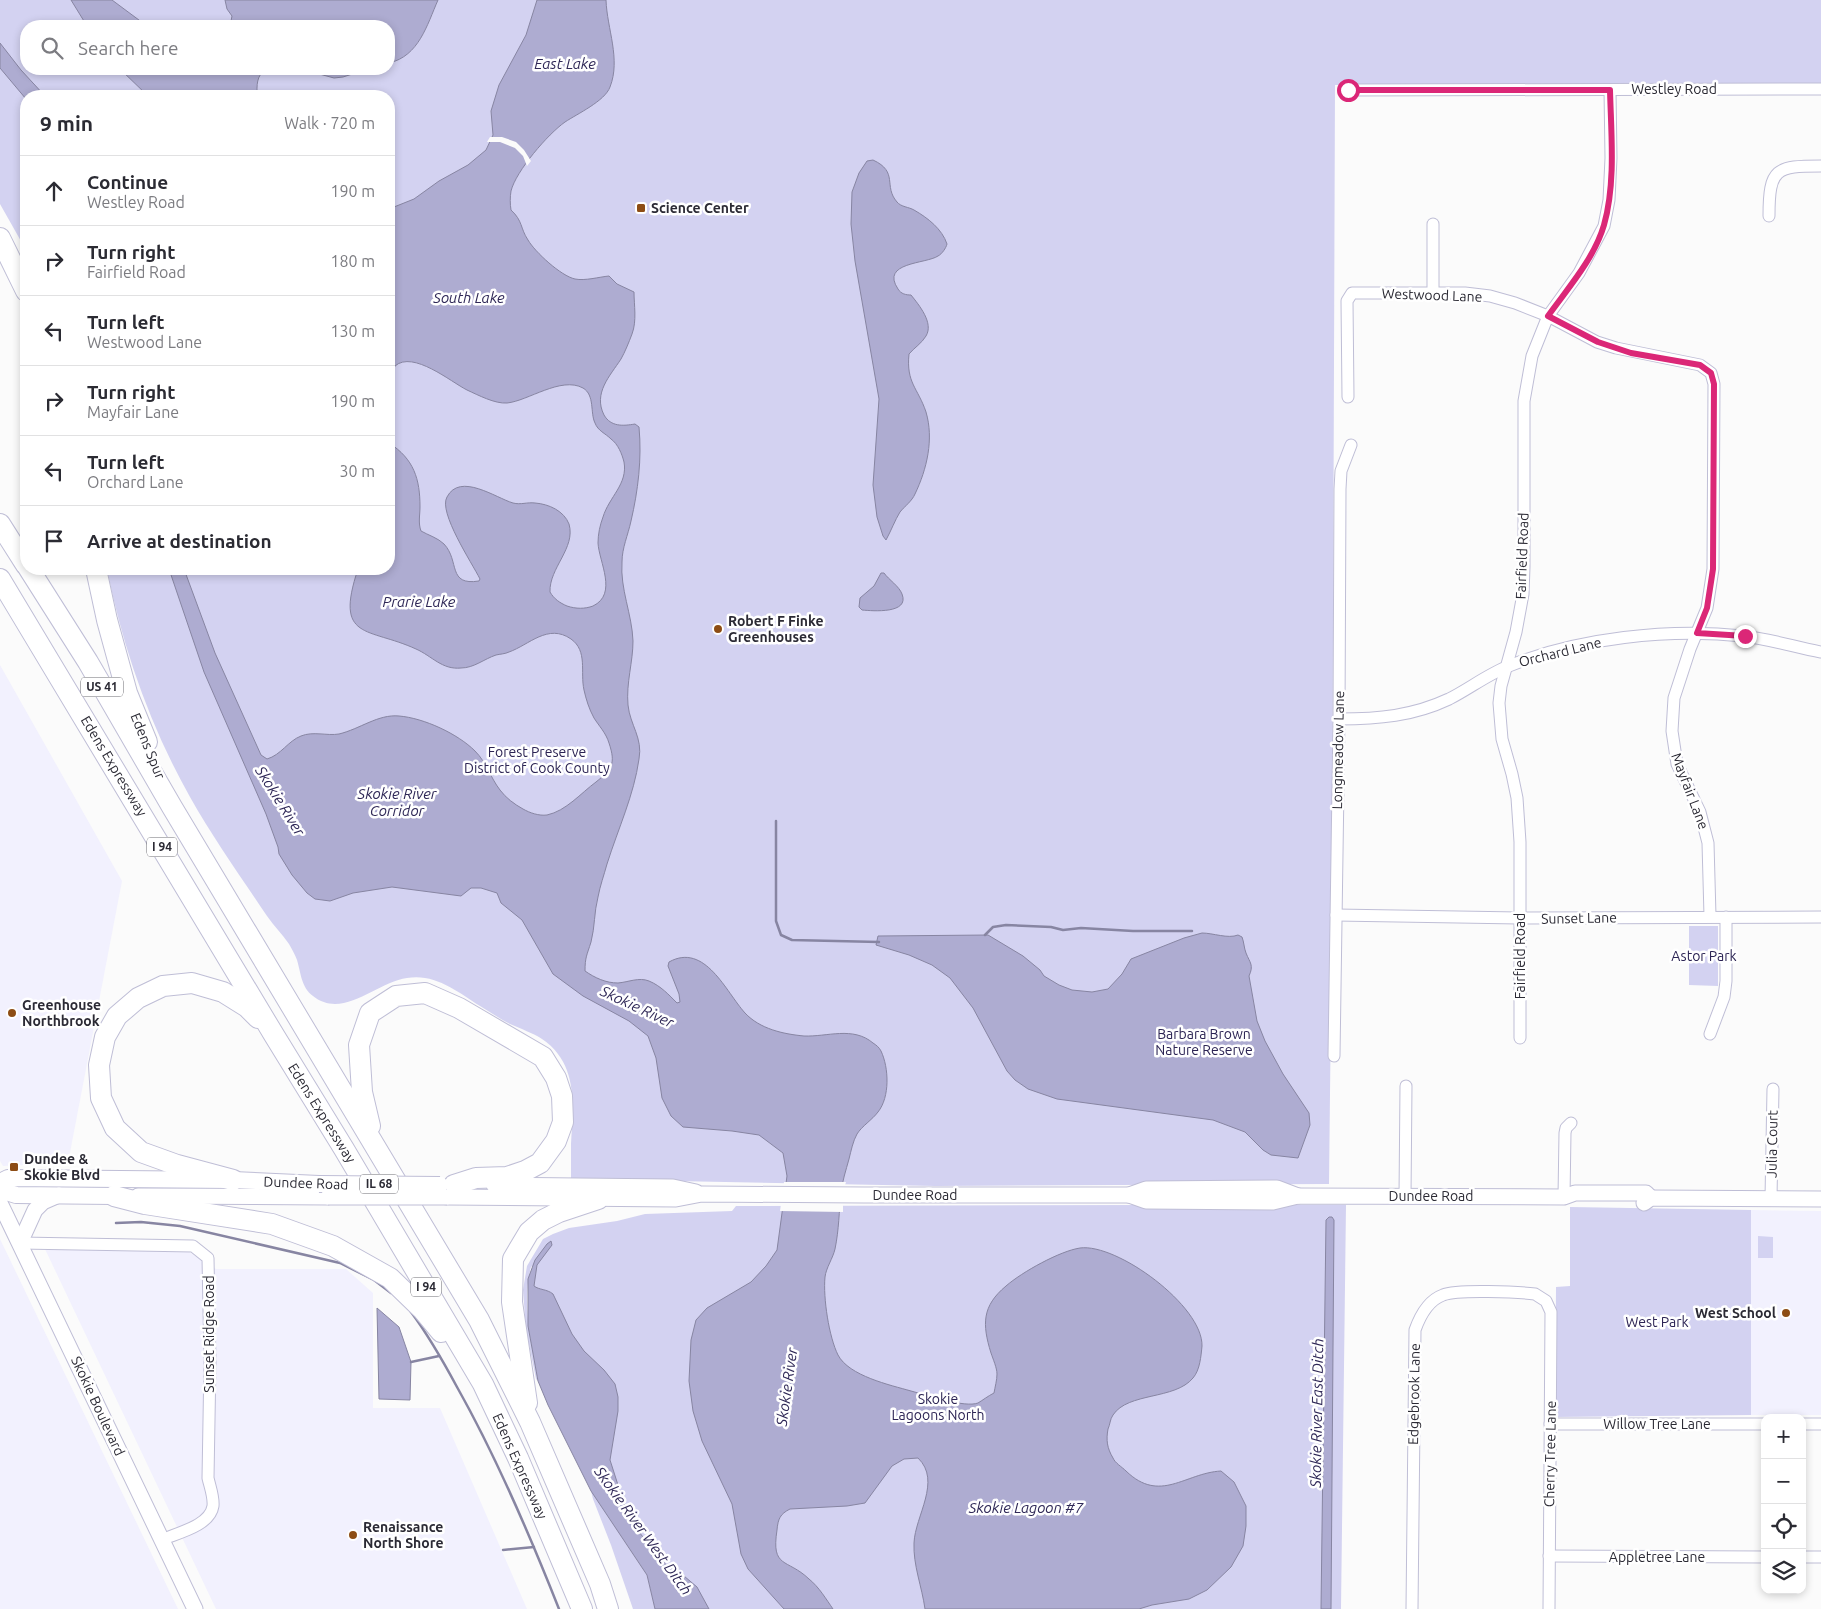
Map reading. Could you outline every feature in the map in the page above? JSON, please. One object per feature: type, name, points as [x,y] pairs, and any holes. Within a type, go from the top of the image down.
[{"type":"highway","points":[[0,238],[20,279]]},
{"type":"highway","points":[[0,524],[20,556]]},
{"type":"highway","name":"US 41","points":[[33,575],[88,662],[172,807]]},
{"type":"highway","name":"Edens Spur","points":[[97,575],[107,620],[127,693],[172,807]]},
{"type":"highway","points":[[0,578],[49,659]]},
{"type":"highway","name":"I 94","points":[[0,592],[49,659]]},
{"type":"highway","name":"Edens Expressway","points":[[49,659],[364,1182],[482,1384],[518,1458],[582,1609]]},
{"type":"highway","name":"Edens Expressway","points":[[172,807],[479,1320],[530,1422],[600,1584],[608,1609]]},
{"type":"highway","points":[[233,1180],[177,1165],[141,1152],[116,1128],[101,1098],[99,1065],[105,1037],[117,1016],[138,998],[163,986],[192,983],[223,992],[247,1007],[274,1035]]},
{"type":"highway","points":[[374,1143],[362,1092],[359,1045],[370,1013],[396,996],[425,993],[459,1008],[543,1057],[556,1078],[562,1096],[563,1122],[556,1141],[540,1163],[525,1171],[507,1177],[476,1178],[447,1189]]},
{"type":"highway","points":[[114,1196],[145,1204],[272,1224],[333,1246],[390,1278],[422,1309],[482,1384]]},
{"type":"highway","points":[[530,1422],[512,1302],[514,1259],[529,1232],[543,1220],[559,1212],[598,1199]]},
{"type":"main road","name":"Dundee Road","points":[[0,1182],[8,1178],[233,1180],[324,1190]]},
{"type":"main road","name":"Dundee Road","points":[[0,1190],[16,1195],[114,1196],[324,1190],[673,1187],[702,1194]]},
{"type":"main road","name":"Dundee Road","points":[[447,1189],[598,1199],[676,1199],[702,1194],[1129,1195],[1146,1201],[1273,1202],[1298,1196],[1564,1197],[1575,1193],[1646,1193],[1651,1198],[1821,1198]]},
{"type":"main road","points":[[20,1243],[35,1210],[43,1202],[60,1195]]},
{"type":"main road","name":"Skokie Boulevard","points":[[0,1203],[195,1609]]},
{"type":"street","name":"Westley Road","points":[[1348,90],[1821,89]]},
{"type":"street","name":"Fairfield Road","points":[[1520,1038],[1520,842],[1517,798],[1499,720],[1501,686],[1516,632],[1523,585],[1524,401],[1532,356],[1548,316],[1579,273],[1604,226],[1609,200],[1610,90]]},
{"type":"street","points":[[1769,216],[1773,180],[1778,173],[1784,168],[1794,166],[1821,166]]},
{"type":"street","points":[[1433,224],[1433,293]]},
{"type":"street","name":"Westwood Lane","points":[[1348,397],[1347,301],[1348,296],[1352,293],[1464,293],[1490,296],[1548,316],[1598,342],[1631,353],[1691,363],[1706,368],[1711,373]]},
{"type":"street","name":"Mayfair Lane","points":[[1710,916],[1708,843],[1706,833],[1700,812],[1677,764],[1672,731],[1674,698],[1690,649],[1707,608],[1713,569],[1714,384],[1711,373]]},
{"type":"street","name":"Longmeadow Lane","points":[[1334,1056],[1339,719],[1340,478],[1343,462],[1351,445]]},
{"type":"street","name":"Orchard Lane","points":[[1339,719],[1374,719],[1424,709],[1449,699],[1508,666],[1574,646],[1602,641],[1658,634],[1697,633],[1745,636],[1821,652]]},
{"type":"street","name":"Sunset Lane","points":[[1336,915],[1520,918],[1821,917]]},
{"type":"street","points":[[1710,1034],[1724,997],[1726,981],[1726,917]]},
{"type":"street","points":[[1405,1196],[1406,1086]]},
{"type":"street","name":"Julia Court","points":[[1771,1198],[1773,1089]]},
{"type":"street","points":[[1564,1197],[1564,1138],[1566,1128],[1570,1123]]},
{"type":"street","name":"Sunset Ridge Road","points":[[20,1243],[193,1246],[208,1258],[210,1362],[208,1478],[213,1508],[202,1523],[161,1540]]},
{"type":"street","name":"Edgebrook Lane","points":[[1412,1609],[1414,1339],[1418,1321],[1430,1304],[1444,1294],[1457,1292],[1527,1293],[1535,1294],[1546,1301]]},
{"type":"street","name":"Cherry Tree Lane","points":[[1546,1301],[1552,1319],[1550,1609]]},
{"type":"street","name":"Willow Tree Lane","points":[[1550,1424],[1761,1424]]},
{"type":"street","points":[[1806,1424],[1821,1424]]},
{"type":"street","name":"Appletree Lane","points":[[1549,1556],[1761,1557]]},
{"type":"street","points":[[1806,1557],[1821,1557]]},
{"type":"shaded area","points":[[0,665],[122,881],[68,1163],[3,1166],[0,1161]]},
{"type":"shaded area","name":"West School","points":[[1751,1210],[1821,1211],[1821,1415],[1751,1415]]},
{"type":"shaded area","points":[[0,1239],[178,1609],[0,1609]]},
{"type":"shaded area","points":[[44,1247],[186,1250],[216,1269],[346,1269],[373,1293],[373,1408],[440,1408],[527,1609],[216,1609]]},
{"type":"green space","name":"Forest Preserve District of Cook County","points":[[0,0],[1821,0],[1821,85],[1335,85],[1332,916],[1329,1184],[936,1186],[571,1179],[573,1115],[571,1087],[568,1073],[562,1061],[554,1049],[542,1039],[506,1022],[446,985],[427,978],[417,977],[396,981],[360,998],[336,1004],[324,1002],[313,996],[304,984],[297,960],[289,944],[267,916],[199,812],[162,743],[130,658],[108,575],[395,575],[395,90],[20,90],[20,239],[0,204]]},
{"type":"green space","name":"Astor Park","points":[[1689,926],[1718,926],[1718,986],[1689,985]]},
{"type":"green space","name":"Skokie Lagoons North","points":[[1346,1205],[1341,1609],[686,1609],[650,1562],[532,1319],[534,1265],[531,1267],[528,1281],[527,1310],[538,1381],[526,1330],[523,1290],[527,1266],[543,1239],[569,1228],[617,1221],[645,1214],[732,1211],[736,1206]]},
{"type":"green space","name":"West Park","points":[[1570,1207],[1751,1210],[1751,1415],[1555,1417],[1556,1287],[1570,1286]]},
{"type":"green space","points":[[1758,1236],[1773,1237],[1773,1258],[1758,1258]]},
{"type":"green space","points":[[591,1491],[647,1575],[655,1609],[633,1609]]},
{"type":"water","points":[[71,0],[112,0],[139,20],[83,20]]},
{"type":"water","points":[[225,0],[438,0],[426,29],[415,47],[408,54],[395,61],[395,20],[231,20],[232,16],[227,9]]},
{"type":"water","points":[[537,0],[606,0],[614,55],[613,76],[610,87],[603,97],[565,122],[542,144],[519,173],[511,191],[510,200],[511,210],[520,221],[525,236],[549,263],[575,279],[609,276],[617,284],[634,292],[634,329],[622,356],[604,385],[600,399],[604,415],[610,422],[622,425],[635,424],[639,427],[640,463],[636,498],[622,557],[622,572],[633,641],[628,705],[640,751],[633,786],[600,889],[585,971],[609,982],[618,983],[641,979],[649,981],[661,988],[677,1003],[680,1002],[679,994],[668,966],[669,962],[682,958],[693,959],[704,964],[713,972],[745,1013],[765,1027],[788,1034],[804,1036],[857,1035],[876,1045],[880,1050],[884,1058],[887,1074],[885,1099],[878,1112],[859,1131],[853,1143],[844,1176],[835,1249],[825,1277],[827,1317],[835,1347],[843,1362],[860,1374],[882,1383],[945,1400],[964,1404],[978,1403],[994,1393],[997,1379],[985,1324],[988,1308],[992,1301],[1006,1286],[1022,1275],[1062,1253],[1080,1248],[1096,1249],[1135,1266],[1174,1296],[1189,1313],[1199,1330],[1202,1346],[1197,1371],[1193,1378],[1185,1385],[1175,1390],[1140,1399],[1120,1408],[1111,1418],[1107,1440],[1109,1451],[1115,1462],[1138,1481],[1150,1485],[1162,1486],[1173,1484],[1221,1471],[1234,1482],[1246,1506],[1243,1546],[1231,1567],[1207,1590],[1189,1599],[1139,1609],[925,1609],[916,1568],[914,1543],[928,1488],[928,1477],[925,1467],[918,1458],[904,1459],[892,1466],[865,1503],[847,1506],[790,1509],[780,1517],[776,1542],[776,1551],[779,1557],[813,1582],[833,1609],[784,1609],[748,1569],[741,1554],[732,1504],[702,1441],[693,1411],[689,1381],[691,1340],[696,1320],[707,1308],[751,1282],[766,1266],[777,1250],[787,1176],[783,1153],[759,1135],[683,1127],[671,1116],[662,1098],[656,1058],[648,1036],[629,1021],[583,996],[553,974],[522,920],[501,903],[497,893],[481,888],[471,888],[461,896],[392,887],[353,893],[330,901],[315,899],[307,893],[292,875],[279,854],[266,814],[204,672],[171,575],[186,575],[215,653],[261,755],[267,759],[296,738],[306,735],[339,734],[384,717],[409,717],[430,723],[468,745],[486,765],[502,793],[516,805],[535,814],[544,815],[554,813],[567,806],[611,766],[612,756],[608,739],[592,715],[586,697],[583,683],[582,656],[580,650],[571,639],[554,633],[547,634],[507,653],[496,655],[475,665],[466,668],[454,668],[443,665],[416,649],[360,628],[353,620],[350,609],[356,575],[395,575],[395,447],[410,463],[417,479],[420,497],[419,522],[421,531],[444,544],[449,551],[458,576],[462,580],[469,582],[479,581],[480,579],[451,525],[446,504],[447,497],[453,490],[460,487],[469,487],[488,492],[513,503],[532,503],[551,507],[564,515],[569,524],[569,541],[551,583],[550,592],[562,604],[580,608],[593,606],[600,601],[604,594],[606,586],[599,551],[599,533],[606,510],[621,484],[624,462],[616,444],[596,426],[591,400],[587,391],[574,385],[565,385],[515,401],[502,403],[492,401],[467,390],[421,364],[403,362],[395,366],[395,207],[414,199],[439,181],[468,165],[486,150],[493,135],[491,111],[499,85],[526,35]]},
{"type":"water","points":[[0,43],[20,69],[20,75],[26,75],[39,90],[20,90],[20,92],[0,68]]},
{"type":"water","points":[[126,75],[261,75],[257,84],[257,90],[142,90]]},
{"type":"water","points":[[323,75],[349,75],[343,77],[334,78]]},
{"type":"water","points":[[873,160],[886,169],[893,196],[897,202],[929,220],[942,233],[947,244],[944,251],[938,256],[907,265],[895,274],[894,280],[898,289],[904,294],[911,295],[925,314],[927,320],[928,331],[926,336],[909,354],[909,372],[926,412],[929,443],[926,464],[915,494],[900,512],[886,540],[877,517],[873,485],[879,399],[855,261],[851,224],[852,192],[859,173],[867,161]]},
{"type":"water","points":[[881,573],[884,573],[901,591],[903,600],[901,605],[889,610],[862,610],[859,607],[860,598],[874,586]]},
{"type":"water","points":[[1202,933],[1225,936],[1238,935],[1242,937],[1245,951],[1251,964],[1249,976],[1257,1021],[1265,1041],[1283,1074],[1309,1113],[1310,1125],[1298,1158],[1271,1155],[1263,1150],[1245,1132],[1213,1120],[1057,1099],[1028,1089],[1015,1080],[1007,1071],[973,1008],[950,978],[932,965],[909,955],[876,945],[878,936],[988,935],[1023,956],[1040,970],[1044,976],[1059,985],[1072,990],[1092,992],[1108,989],[1122,974],[1131,959]]},
{"type":"water","points":[[1332,1217],[1334,1220],[1331,1609],[1321,1609],[1326,1220]]},
{"type":"water","points":[[551,1241],[552,1245],[537,1265],[534,1286],[553,1294],[572,1334],[584,1351],[604,1370],[615,1384],[618,1397],[618,1411],[610,1460],[626,1510],[634,1526],[667,1566],[684,1576],[697,1587],[709,1609],[655,1609],[647,1575],[591,1491],[548,1405],[538,1381],[528,1326],[528,1279],[535,1260]]},
{"type":"water","points":[[377,1308],[399,1327],[411,1362],[410,1400],[379,1399]]},
{"type":"pier","points":[[490,137],[502,137],[516,142],[531,161],[527,166],[523,156],[515,148],[500,142],[487,142]]},
{"type":"pier","points":[[784,1182],[846,1182],[843,1192],[843,1212],[780,1211]]},
{"type":"waterway","points":[[776,821],[776,921],[781,935],[792,940],[879,942]]},
{"type":"waterway","points":[[985,935],[993,927],[1006,925],[1051,927],[1063,930],[1081,928],[1133,931],[1192,931]]},
{"type":"waterway","points":[[116,1223],[141,1222],[180,1226],[340,1263],[374,1280],[391,1293]]},
{"type":"waterway","points":[[411,1312],[441,1358],[486,1441],[524,1524],[559,1609]]},
{"type":"waterway","points":[[411,1362],[439,1356]]},
{"type":"waterway","points":[[503,1550],[534,1547]]},
{"type":"place","name":"Science Center","points":[[641,208]]},
{"type":"place","name":"Robert F Finke Greenhouses","points":[[718,629]]},
{"type":"place","name":"Greenhouse Northbrook","points":[[12,1013]]},
{"type":"place","name":"Dundee & Skokie Blvd","points":[[14,1167]]},
{"type":"place","name":"West School","points":[[1786,1313]]},
{"type":"place","name":"Renaissance North Shore","points":[[353,1535]]},
{"type":"route","points":[[1348,90],[1610,90],[1611,158],[1609,200],[1604,226],[1592,252],[1579,273],[1548,316],[1598,342],[1631,353],[1700,365],[1711,373],[1714,384],[1713,569],[1707,608],[1697,633],[1745,636]]},
{"type":"water label","name":"East Lake","points":[[565,64]]},
{"type":"water label","name":"South Lake","points":[[469,298]]},
{"type":"water label","name":"Prarie Lake","points":[[419,602]]},
{"type":"water label","name":"Skokie River","points":[[280,801]]},
{"type":"water label","name":"Skokie River Corridor","points":[[397,802]]},
{"type":"water label","name":"Skokie River","points":[[637,1007]]},
{"type":"water label","name":"Skokie River","points":[[787,1387]]},
{"type":"water label","name":"Skokie River East Ditch","points":[[1317,1413]]},
{"type":"water label","name":"Skokie Lagoon #7","points":[[1026,1508]]},
{"type":"water label","name":"Skokie River West Ditch","points":[[643,1531]]},
{"type":"park label","name":"Barbara Brown Nature Reserve","points":[[1204,1042]]}]
